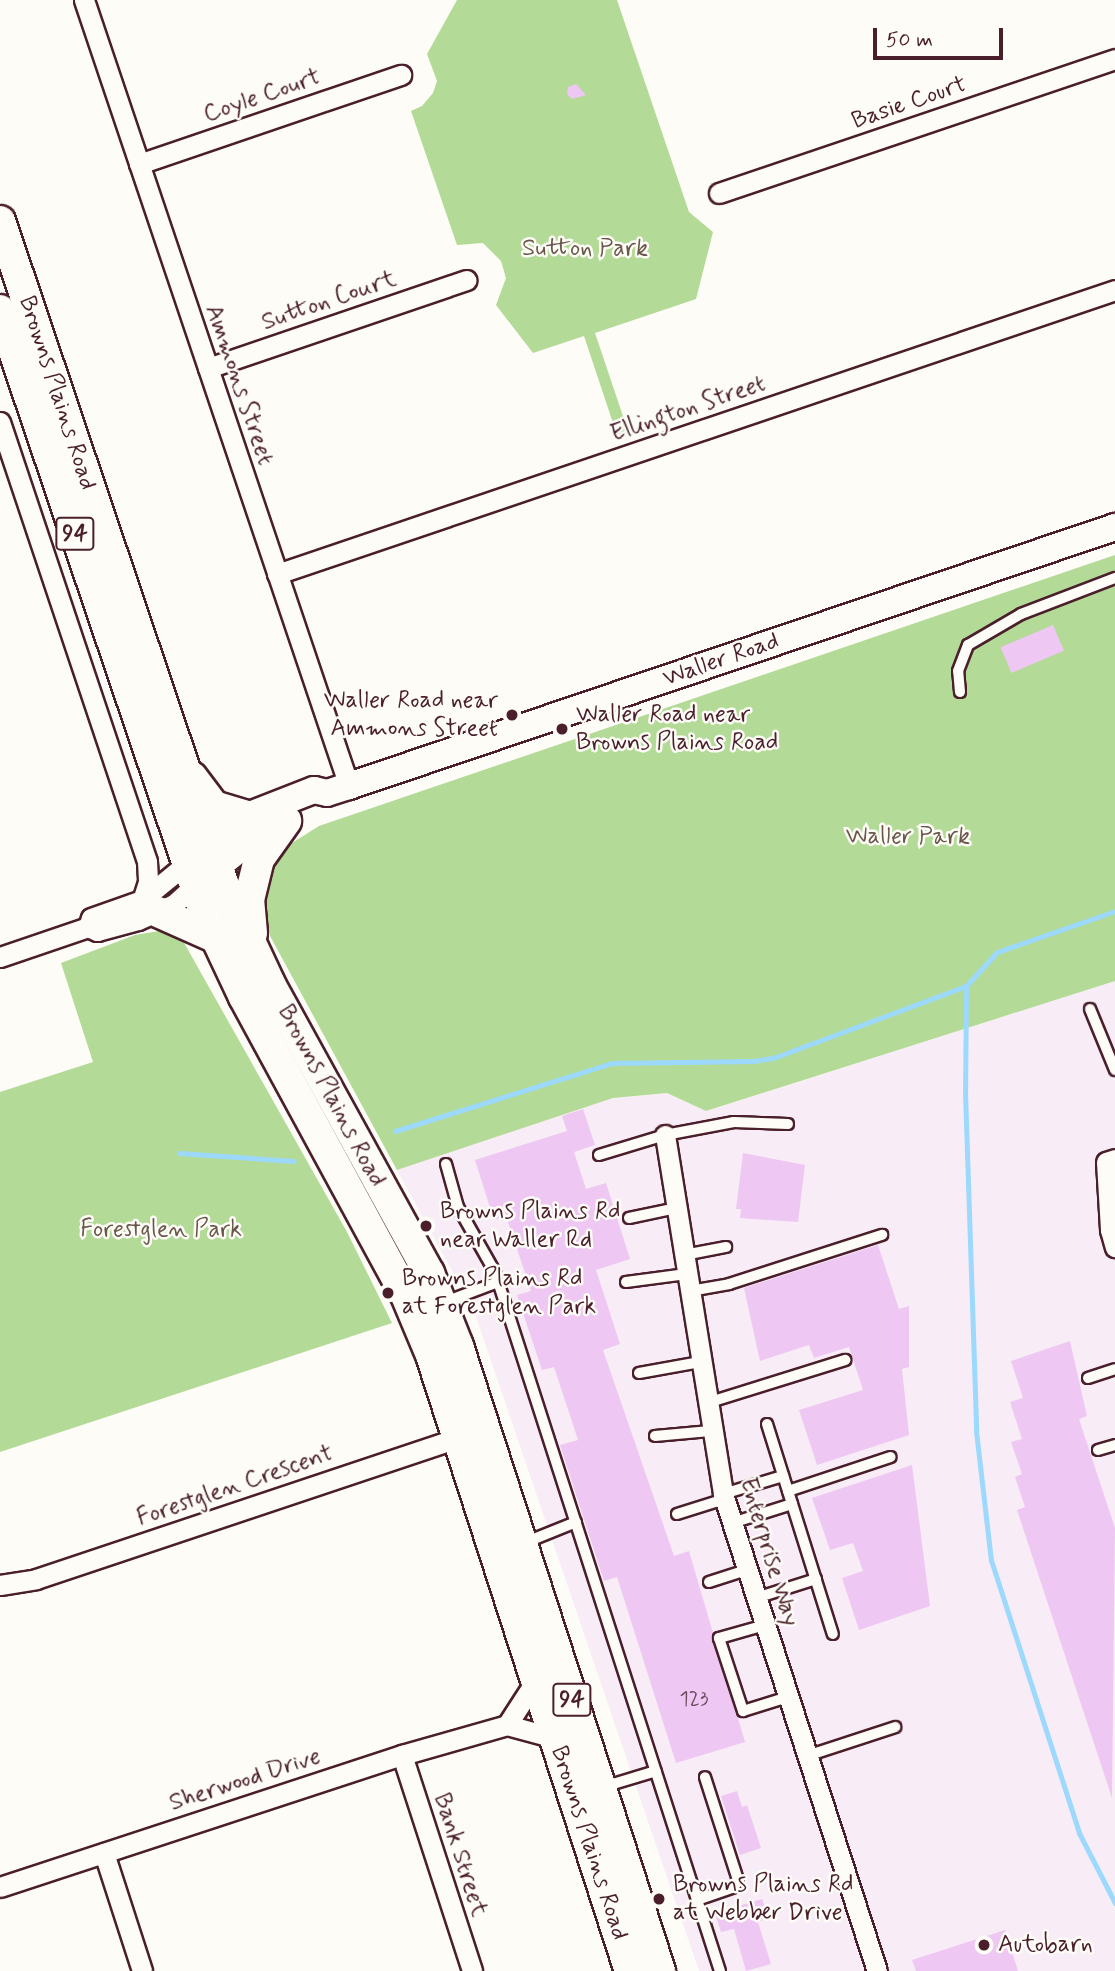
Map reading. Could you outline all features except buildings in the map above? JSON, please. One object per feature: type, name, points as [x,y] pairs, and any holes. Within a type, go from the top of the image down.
[{"type":"main road","name":"Browns Plains Road","points":[[0,221],[177,753],[215,937],[405,1293],[523,1543],[660,1971]]},
{"type":"main road","name":"Browns Plains Road","points":[[0,310],[201,865],[253,949],[441,1303],[471,1433],[536,1680],[630,1971]]},
{"type":"main road","points":[[177,753],[214,806],[247,816]]},
{"type":"main road","points":[[253,949],[249,900],[255,870],[264,847],[286,821]]},
{"type":"main road","points":[[150,906],[215,937]]},
{"type":"street","name":"Ammons Street","points":[[83,0],[277,574],[338,789]]},
{"type":"street","name":"Basie Court","points":[[719,193],[1115,59]]},
{"type":"street","name":"Coyle Court","points":[[139,164],[401,75]]},
{"type":"street","name":"Sutton Court","points":[[208,368],[466,280]]},
{"type":"street","name":"Ellington Street","points":[[277,574],[1115,290]]},
{"type":"street","points":[[0,422],[141,844],[149,874],[150,906]]},
{"type":"street","name":"Waller Road","points":[[201,865],[247,816],[314,790],[338,789],[1115,527]]},
{"type":"street","name":"Waller Road","points":[[201,865],[318,804],[338,789]]},
{"type":"street","points":[[0,957],[88,927],[97,931],[150,906],[201,865]]},
{"type":"street","name":"Enterprise Way","points":[[665,1135],[710,1431],[724,1496],[877,1971]]},
{"type":"street","points":[[1115,1160],[1106,1162],[1110,1230],[1115,1247]]},
{"type":"street","name":"Forestglen Crescent","points":[[0,1585],[36,1579],[471,1433]]},
{"type":"street","points":[[536,1680],[507,1725],[555,1738]]},
{"type":"street","name":"Sherwood Drive","points":[[0,1887],[401,1755],[507,1725]]},
{"type":"street","name":"Bank Street","points":[[401,1755],[472,1971]]},
{"type":"street","points":[[104,1853],[142,1971]]},
{"type":"lane","points":[[960,692],[958,671],[968,645],[1021,614],[1115,578]]},
{"type":"lane","points":[[1090,1009],[1115,1070]]},
{"type":"lane","points":[[599,1156],[665,1135],[734,1122],[788,1124]]},
{"type":"lane","points":[[446,1164],[458,1207],[498,1282],[720,1971]]},
{"type":"lane","points":[[629,1218],[676,1208]]},
{"type":"lane","points":[[626,1282],[686,1274],[729,1284],[881,1235]]},
{"type":"lane","points":[[686,1274],[726,1247]]},
{"type":"lane","points":[[441,1303],[498,1282]]},
{"type":"lane","points":[[706,1404],[845,1360]]},
{"type":"lane","points":[[639,1373],[700,1362]]},
{"type":"lane","points":[[1088,1378],[1115,1369]]},
{"type":"lane","points":[[767,1424],[833,1634]]},
{"type":"lane","points":[[655,1436],[710,1431]]},
{"type":"lane","points":[[1098,1450],[1115,1445]]},
{"type":"lane","points":[[788,1490],[891,1457]]},
{"type":"lane","points":[[677,1514],[783,1476]]},
{"type":"lane","points":[[732,1523],[792,1504]]},
{"type":"lane","points":[[523,1543],[576,1522]]},
{"type":"lane","points":[[709,1582],[747,1570]]},
{"type":"lane","points":[[757,1598],[816,1579]]},
{"type":"lane","points":[[765,1625],[719,1639],[743,1711],[788,1697]]},
{"type":"lane","points":[[807,1756],[895,1727]]},
{"type":"lane","points":[[600,1788],[656,1771]]},
{"type":"lane","points":[[697,1900],[734,1887],[738,1880],[705,1777]]},
{"type":"shaded area","points":[[1115,981],[1115,1971],[699,1971],[474,1311],[397,1170],[613,1098],[667,1093],[707,1111]]},
{"type":"green space","name":"Sutton Park","points":[[457,0],[617,0],[689,212],[713,232],[696,299],[595,333],[628,431],[617,435],[584,336],[533,353],[496,305],[506,278],[501,261],[483,243],[457,245],[411,111],[422,106],[433,93],[437,81],[427,54]]},
{"type":"green space","name":"Waller Park","points":[[1115,555],[1115,981],[706,1111],[667,1093],[613,1098],[397,1170],[270,936],[258,897],[276,853],[319,826]]},
{"type":"green space","name":"Forestglen Park","points":[[165,930],[183,941],[347,1232],[392,1323],[0,1452],[0,1092],[93,1062],[61,963],[135,935]]},
{"type":"waterway","points":[[1115,911],[997,952],[966,986],[965,1092],[976,1431],[991,1560],[1079,1833],[1115,1903]]},
{"type":"waterway","points":[[395,1131],[612,1063],[754,1061],[776,1057],[966,986]]},
{"type":"waterway","points":[[179,1153],[294,1161]]},
{"type":"place","name":"Waller Road near Ammons Street","points":[[512,715]]},
{"type":"place","name":"Waller Road near Browns Plains Road","points":[[562,729]]},
{"type":"place","name":"Browns Plains Rd near Waller Rd","points":[[426,1226]]},
{"type":"place","name":"Browns Plains Rd at Forestglen Park","points":[[388,1293]]},
{"type":"place","name":"Browns Plains Rd at Webber Drive","points":[[659,1899]]},
{"type":"place","name":"Autobarn","points":[[984,1945]]}]
